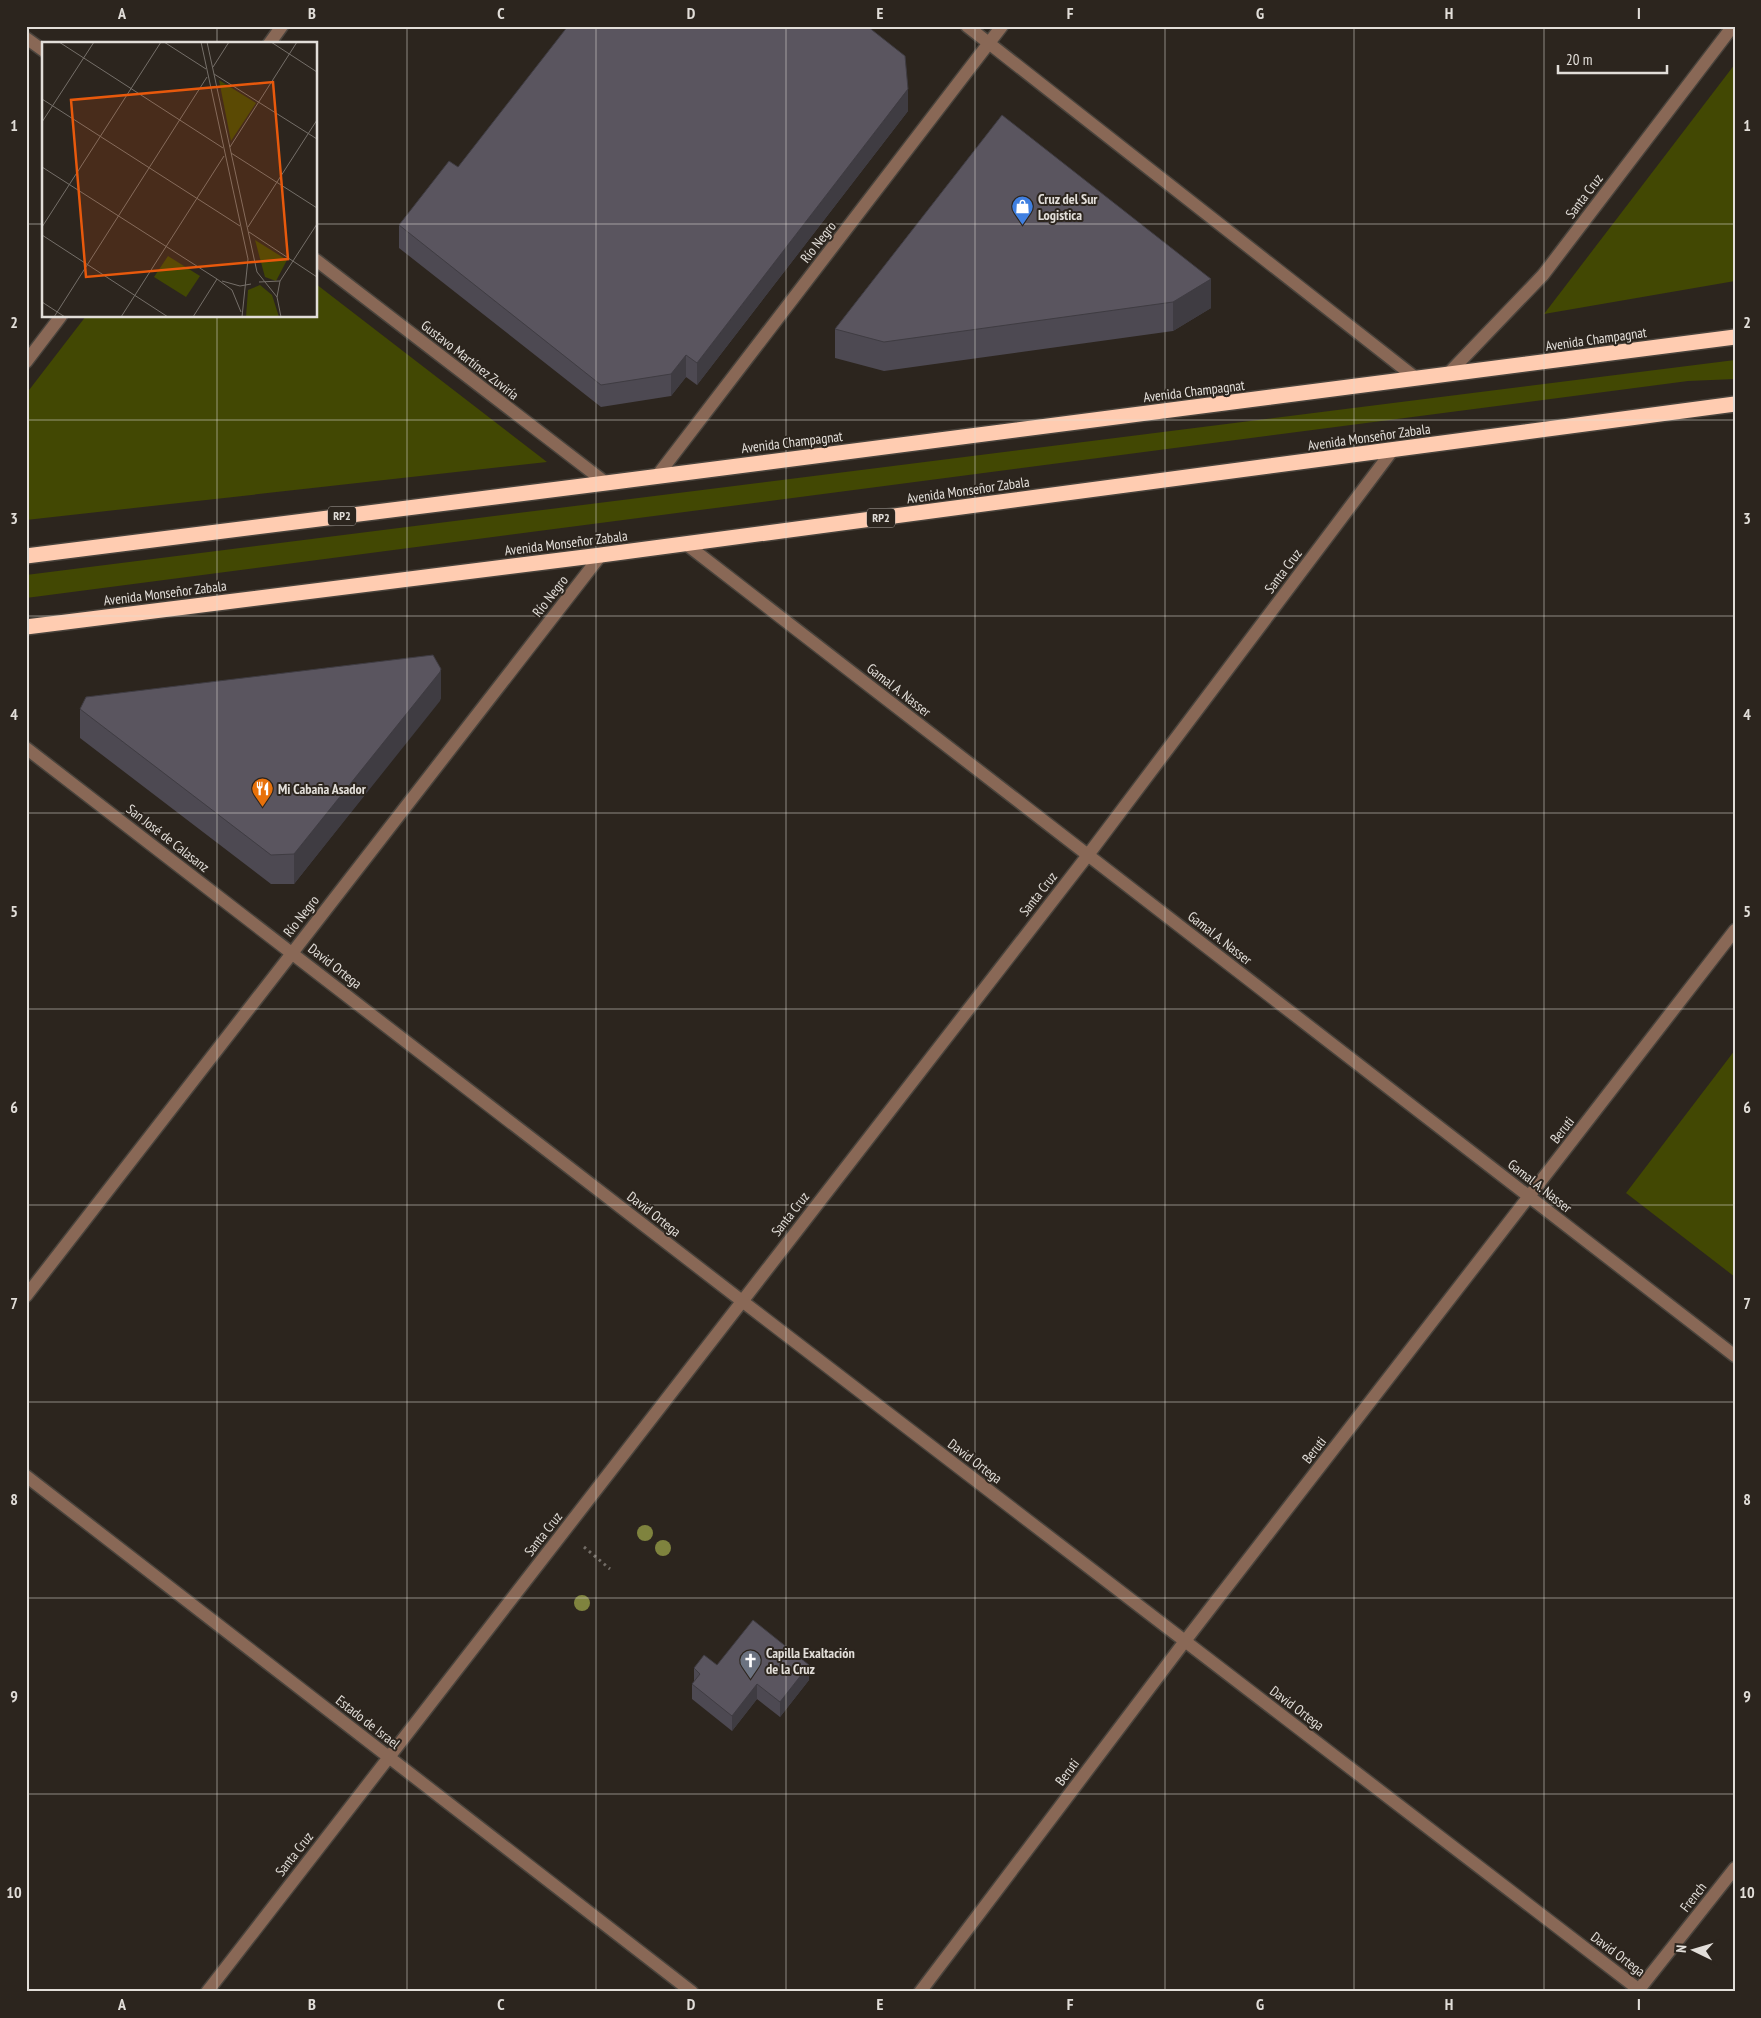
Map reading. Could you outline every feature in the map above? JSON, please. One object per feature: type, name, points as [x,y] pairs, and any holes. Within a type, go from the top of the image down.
[{"type":"highway","name":"Avenida Champagnat","points":[[657,476],[1417,378],[1448,376],[1735,337]]},
{"type":"highway","name":"Avenida Monseñor Zabala","points":[[26,627],[686,544],[1735,404]]},
{"type":"highway","name":"RP2","points":[[26,556],[657,476]]},
{"type":"street","points":[[270,42],[282,26]]},
{"type":"street","points":[[967,26],[1417,378]]},
{"type":"street","name":"Río Negro","points":[[657,476],[1002,26]]},
{"type":"street","name":"Santa Cruz","points":[[1448,376],[1543,275],[1733,26]]},
{"type":"street","points":[[26,38],[42,50]]},
{"type":"street","name":"Gustavo Martínez Zuviría","points":[[318,262],[606,483]]},
{"type":"street","points":[[26,362],[59,318]]},
{"type":"street","name":"Santa Cruz","points":[[207,1992],[1088,855],[1392,451]]},
{"type":"street","name":"Gamal A. Nasser","points":[[686,544],[1735,1356]]},
{"type":"street","name":"Río Negro","points":[[26,1296],[601,555]]},
{"type":"street","name":"San José de Calasanz","points":[[26,748],[292,952]]},
{"type":"street","name":"Beruti","points":[[920,1992],[1185,1641],[1735,930]]},
{"type":"street","name":"David Ortega","points":[[292,952],[742,1301],[1639,1991]]},
{"type":"street","name":"Estado de Israel","points":[[26,1476],[692,1992]]},
{"type":"street","name":"French","points":[[1639,1991],[1735,1868]]},
{"type":"path","points":[[564,1531],[610,1569]]},
{"type":"green space","points":[[1735,64],[1735,281],[1544,314]]},
{"type":"green space","points":[[318,286],[547,462],[26,520],[26,394],[84,318],[318,318]]},
{"type":"green space","points":[[1735,360],[1735,379],[1688,381],[26,598],[26,575]]},
{"type":"green space","points":[[1735,1050],[1735,1277],[1626,1193]]},
{"type":"building","points":[[568,26],[867,26],[905,56],[908,89],[697,363],[686,355],[671,374],[601,385],[399,225],[449,161],[458,167]]},
{"type":"building","name":"Cruz del Sur Logistica","points":[[1002,115],[1211,279],[1173,302],[884,342],[835,329]]},
{"type":"building","name":"Mi Cabaña Asador","points":[[433,655],[441,669],[440,672],[294,854],[271,855],[80,709],[86,697]]},
{"type":"building","points":[[753,1620],[809,1665],[780,1702],[757,1684],[732,1716],[692,1684],[700,1674],[694,1668],[704,1655],[717,1665]]},
{"type":"place","name":"Cruz del Sur Logistica","points":[[1022,226]]},
{"type":"place","name":"Mi Cabaña Asador","points":[[262,808]]},
{"type":"place","name":"Capilla Exaltación de la Cruz","points":[[750,1680]]}]
